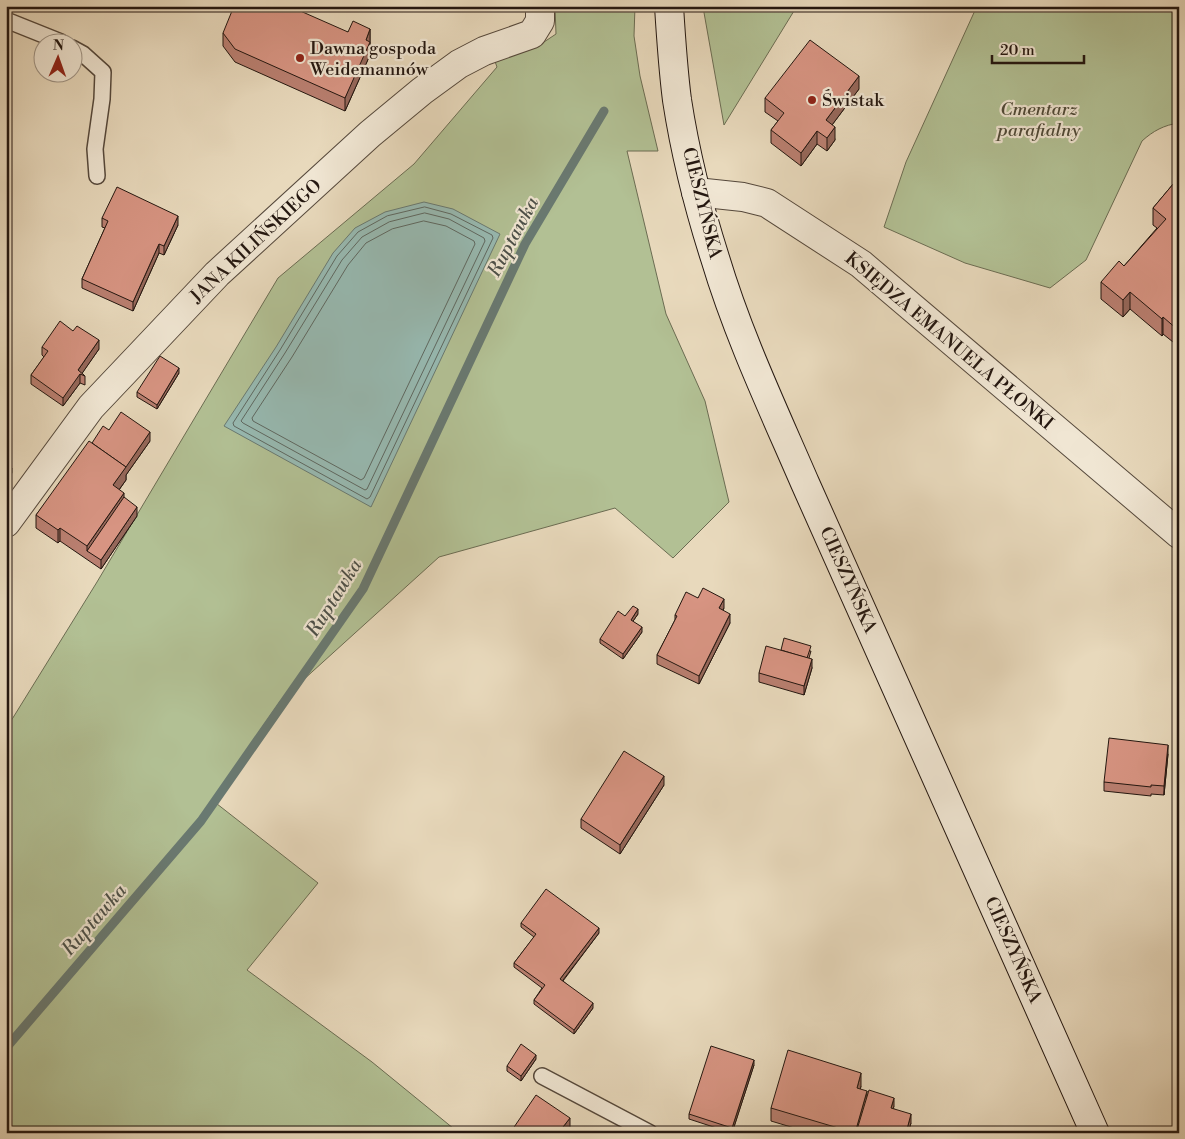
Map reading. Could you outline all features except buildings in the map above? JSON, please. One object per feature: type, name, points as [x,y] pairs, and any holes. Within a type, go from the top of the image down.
[{"type":"street","name":"JANA KILIŃSKIEGO","points":[[6,523],[91,408],[217,274],[370,134],[422,91],[459,64],[484,52],[532,34],[540,21],[540,6]]},
{"type":"street","name":"CIESZYŃSKA","points":[[669,6],[678,102],[696,192],[727,294],[764,388],[1095,1133]]},
{"type":"street","name":"KSIĘDZA EMANUELA PŁONKI","points":[[696,192],[743,197],[767,203],[861,264],[1179,534]]},
{"type":"lane","points":[[6,20],[36,32]]},
{"type":"lane","points":[[82,54],[103,72],[102,99],[95,149],[97,176]]},
{"type":"lane","points":[[542,1076],[650,1133]]},
{"type":"green space","points":[[555,6],[635,6],[634,36],[640,76],[658,151],[627,151],[666,314],[705,401],[729,502],[673,558],[615,508],[439,557],[281,700],[212,800],[318,883],[247,970],[372,1062],[459,1133],[6,1133],[6,729],[97,582],[278,278],[414,164],[497,67],[493,56],[544,42],[556,34]]},
{"type":"green space","points":[[797,6],[724,125],[703,7]]},
{"type":"green space","name":"Cmentarz parafialny","points":[[977,6],[1179,6],[1179,123],[1159,129],[1142,141],[1086,260],[1050,288],[965,263],[884,227],[906,162]]},
{"type":"water","points":[[424,202],[453,209],[500,234],[371,507],[224,426],[276,347],[333,253],[355,228],[385,212]]},
{"type":"waterway","name":"Ruptawka","points":[[6,1048],[201,821],[363,589],[525,244],[604,111]]},
{"type":"place","name":"Dawna gospoda Weidemannów","points":[[300,58]]},
{"type":"place","name":"Świstak","points":[[812,100]]}]
